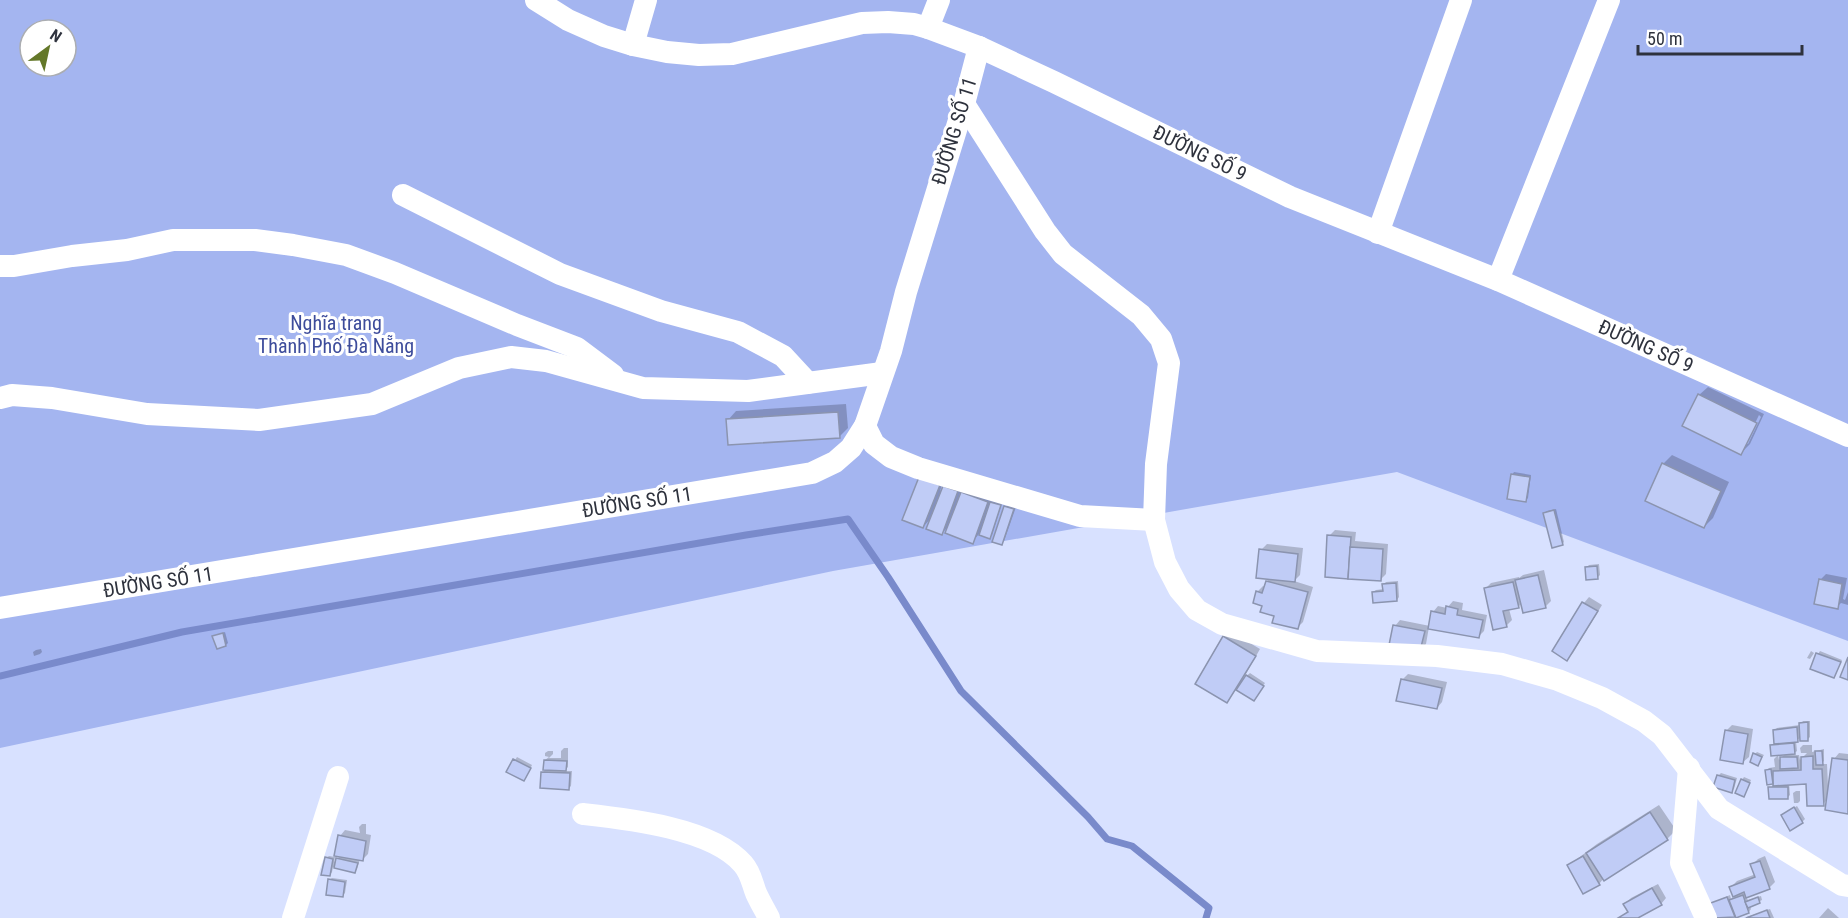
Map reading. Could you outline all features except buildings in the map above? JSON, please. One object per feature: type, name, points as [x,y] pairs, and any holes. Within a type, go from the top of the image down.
[{"type":"street","name":"ĐƯỜNG SỐ 9","points":[[536,0],[568,20],[604,36],[667,52],[699,55],[732,54],[862,23],[888,22],[914,24],[928,28],[979,47],[1290,197],[1498,280],[1848,436]]},
{"type":"street","points":[[633,45],[646,0]]},
{"type":"street","points":[[928,28],[939,0]]},
{"type":"street","points":[[1378,233],[1461,0]]},
{"type":"street","points":[[1498,280],[1609,0]]},
{"type":"street","name":"ĐƯỜNG SỐ 11","points":[[0,608],[812,473],[835,462],[851,448],[865,426],[891,351],[906,292],[964,104],[979,47]]},
{"type":"street","points":[[964,104],[1045,231],[1064,254],[1141,315],[1161,339],[1169,363],[1156,464],[1154,520],[1165,562],[1179,589],[1197,610],[1222,624],[1317,651],[1437,656],[1502,664],[1558,681],[1602,698],[1644,721],[1662,735],[1719,809],[1842,885],[1848,886]]},
{"type":"street","points":[[404,195],[560,274],[661,311],[738,332],[783,356],[808,383]]},
{"type":"street","points":[[0,266],[127,250],[172,240],[255,240],[346,255],[577,348],[623,383]]},
{"type":"street","points":[[0,398],[12,395],[64,400],[147,414],[259,420],[372,404],[459,368],[511,357],[546,362],[643,388],[738,390],[882,374]]},
{"type":"street","points":[[865,426],[874,444],[891,457],[918,468],[1080,516],[1154,520]]},
{"type":"street","points":[[1689,768],[1681,863],[1706,918]]},
{"type":"street","points":[[293,918],[338,777]]},
{"type":"street","points":[[583,814],[670,827],[718,845],[735,855],[745,865],[769,918]]},
{"type":"green space","name":"Nghĩa trang Thành Phố Đà Nẵng","points":[[0,0],[1848,0],[1848,641],[1397,472],[833,571],[0,748]]},
{"type":"waterway","points":[[0,676],[182,632],[848,519],[961,691],[1088,817],[1107,839],[1132,846],[1209,908],[1206,918]]}]
